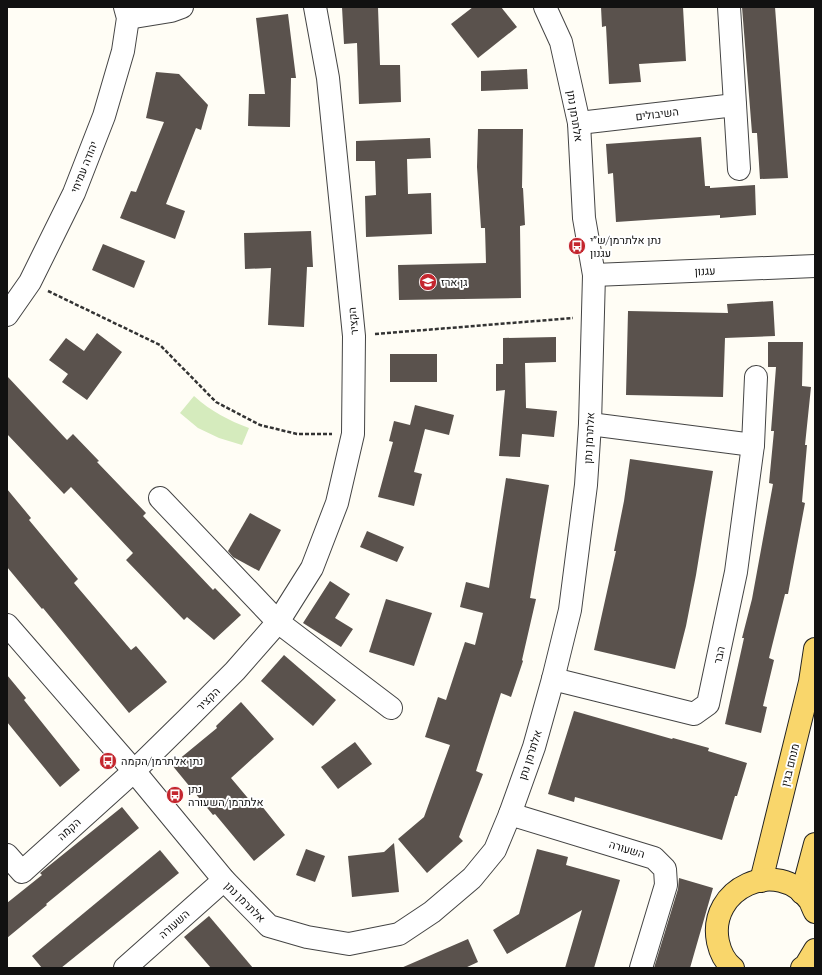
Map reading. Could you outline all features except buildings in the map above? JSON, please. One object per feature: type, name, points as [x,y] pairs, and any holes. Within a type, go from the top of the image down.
[{"type":"main road","name":"מנחם בגין","points":[[761,881],[810,682],[815,650]]},
{"type":"main road","points":[[802,893],[815,844]]},
{"type":"main road","points":[[732,968],[720,950],[716,934],[718,918],[725,903],[736,890],[751,882],[767,880],[783,882],[802,893],[810,902],[815,912]]},
{"type":"main road","points":[[802,968],[806,965],[815,950]]},
{"type":"street","points":[[126,13],[171,11],[182,7]]},
{"type":"street","name":"הקציר","points":[[134,771],[235,671],[278,622],[312,568],[337,503],[353,434],[354,336],[328,78],[315,7]]},
{"type":"street","name":"אלתרמן נתן","points":[[7,624],[134,771],[224,880],[270,926],[307,937],[349,944],[399,934],[432,912],[472,878],[495,850],[510,814],[534,747],[570,610],[586,485],[590,424],[594,275],[584,218],[579,123],[561,42],[545,7]]},
{"type":"street","points":[[729,7],[739,169]]},
{"type":"street","name":"יהודה עמיחי","points":[[7,315],[30,282],[74,193],[104,116],[123,51],[126,13]]},
{"type":"street","name":"השיבולים","points":[[579,123],[735,105]]},
{"type":"street","name":"עגנון","points":[[594,275],[815,266]]},
{"type":"street","name":"הבר","points":[[553,679],[694,714],[708,704],[736,572],[753,445],[756,377]]},
{"type":"street","points":[[590,424],[753,445]]},
{"type":"street","points":[[160,498],[278,622],[391,708]]},
{"type":"street","name":"הקמה","points":[[7,855],[22,872],[134,771]]},
{"type":"street","name":"השעורה","points":[[510,814],[654,858],[666,870],[666,885],[641,968]]},
{"type":"street","name":"השעורה","points":[[125,968],[224,880]]},
{"type":"path","points":[[30,282],[160,345],[216,402],[260,425],[297,434],[353,434]]},
{"type":"path","points":[[354,336],[594,316]]},
{"type":"green space","points":[[194,396],[207,407],[220,415],[249,428],[242,445],[219,438],[198,428],[180,413]]},
{"type":"place","name":"נתן אלתרמן/ש״י עגנון","points":[[577,246]]},
{"type":"place","name":"גן ארז","points":[[428,282]]},
{"type":"place","name":"נתן אלתרמן/הקמה","points":[[108,761]]},
{"type":"place","name":"נתן אלתרמן/השעורה","points":[[175,795]]}]
